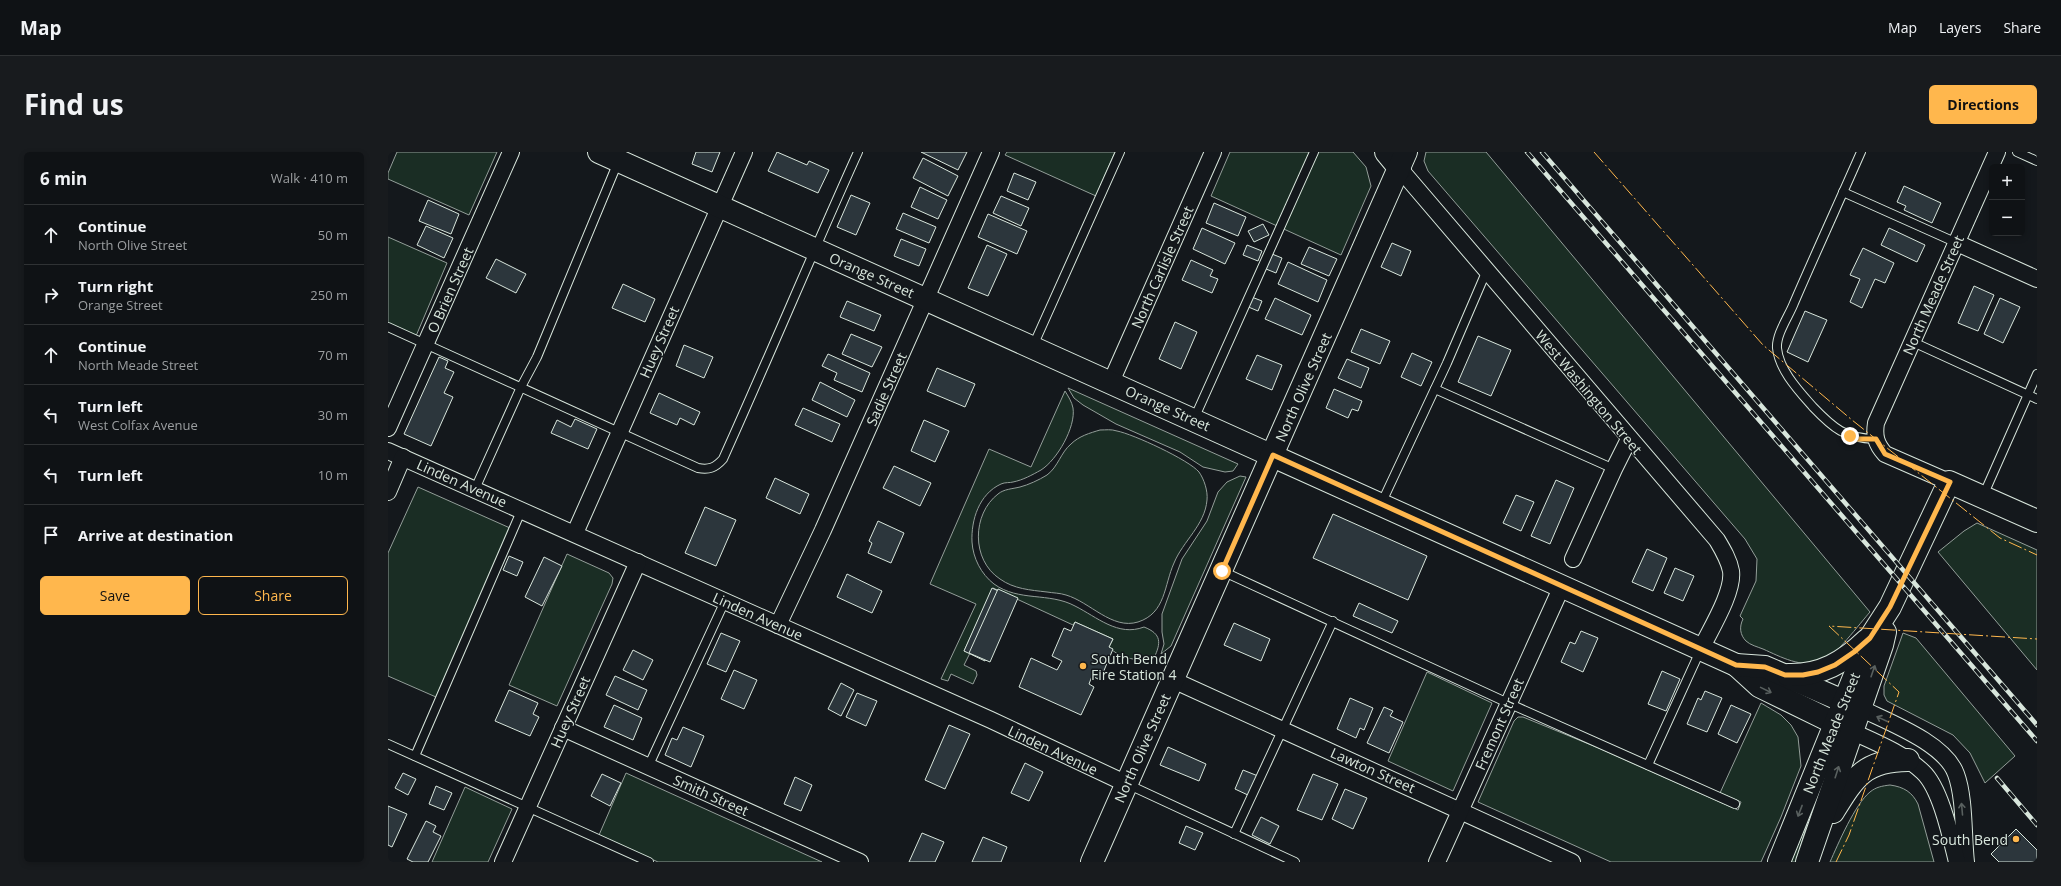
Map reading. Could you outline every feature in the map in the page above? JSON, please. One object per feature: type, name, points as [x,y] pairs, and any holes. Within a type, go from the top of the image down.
[{"type":"street","name":"O Brien Street","points":[[388,428],[511,152]]},
{"type":"street","name":"Orange Street","points":[[599,152],[621,156],[720,206],[814,249],[1194,419],[1736,665],[1759,686],[1843,727]]},
{"type":"street","name":"Huey Street","points":[[575,533],[744,152]]},
{"type":"street","name":"Sadie Street","points":[[778,625],[991,152]]},
{"type":"street","name":"North Carlisle Street","points":[[1111,382],[1213,152]]},
{"type":"street","name":"West Washington Street","points":[[1386,152],[1403,160],[1487,270],[1717,540],[1726,556],[1731,572],[1729,590],[1701,649]]},
{"type":"street","name":"North Meade Street","points":[[1876,439],[1876,423],[1997,152]]},
{"type":"street","name":"North Olive Street","points":[[1092,862],[1403,160]]},
{"type":"street","points":[[1957,243],[2037,279]]},
{"type":"street","points":[[1574,560],[1614,469],[1630,439]]},
{"type":"street","points":[[1876,439],[1885,454],[2037,521]]},
{"type":"street","name":"Linden Avenue","points":[[388,451],[522,509],[991,720],[1127,784]]},
{"type":"street","points":[[388,492],[404,457]]},
{"type":"street","name":"North Meade Street","points":[[1852,704],[1870,638],[1890,607],[1950,482]]},
{"type":"street","name":"Huey Street","points":[[503,862],[638,562]]},
{"type":"street","name":"Fremont Street","points":[[1437,862],[1562,586]]},
{"type":"street","name":"North Meade Street","points":[[1779,862],[1843,727],[1852,704],[1882,645],[1890,607]]},
{"type":"street","name":"Orange Street","points":[[1785,675],[1803,675],[1818,672],[1835,665],[1854,652],[1870,638]]},
{"type":"street","name":"Orange Street","points":[[1736,665],[1765,667],[1852,704]]},
{"type":"street","name":"Lawton Street","points":[[1173,680],[1461,810],[1572,862]]},
{"type":"street","points":[[1852,704],[1918,735],[1940,752],[1956,773],[1962,807],[1966,862]]},
{"type":"street","name":"North Meade Street","points":[[1807,862],[1815,840],[1843,727]]},
{"type":"street","points":[[1843,727],[1908,760],[1924,772],[1934,790],[1946,821],[1957,862]]},
{"type":"street","name":"Smith Street","points":[[563,728],[860,862]]},
{"type":"street","points":[[1815,840],[1852,782],[1867,770],[1889,760],[1908,760]]},
{"type":"lane","points":[[388,327],[698,468],[707,470],[716,466],[722,459],[765,366],[814,249],[858,152]]},
{"type":"lane","points":[[1033,347],[1120,152]]},
{"type":"lane","points":[[1194,419],[1314,152]]},
{"type":"lane","points":[[1861,152],[1783,328],[1777,346],[1783,368],[1803,396],[1820,414],[1839,430],[1850,436],[1857,439],[1876,439]]},
{"type":"lane","points":[[2017,152],[2037,161]]},
{"type":"lane","points":[[475,489],[521,387],[537,357],[621,156]]},
{"type":"lane","points":[[1843,192],[1957,243]]},
{"type":"lane","points":[[1381,504],[1435,388],[1487,270]]},
{"type":"lane","points":[[1913,342],[2037,399]]},
{"type":"lane","points":[[1983,496],[2037,374]]},
{"type":"lane","points":[[1435,388],[1614,469]]},
{"type":"lane","points":[[415,756],[522,509]]},
{"type":"lane","points":[[1222,571],[1508,703],[1734,804]]},
{"type":"lane","points":[[648,767],[725,601]]},
{"type":"lane","points":[[1234,834],[1333,621]]},
{"type":"lane","points":[[1648,765],[1701,649]]},
{"type":"lane","points":[[388,744],[480,787],[649,862]]},
{"type":"lane","points":[[1127,784],[1295,862]]},
{"type":"green space","points":[[397,152],[497,152],[469,215],[388,179],[388,173]]},
{"type":"green space","points":[[1007,152],[1115,152],[1096,196],[1005,155]]},
{"type":"green space","points":[[1230,152],[1353,152],[1366,167],[1371,186],[1341,255],[1211,196]]},
{"type":"green space","points":[[1426,152],[1486,152],[1870,612],[1840,647],[1827,659],[1822,662],[1806,664],[1799,663],[1752,645],[1744,639],[1741,631],[1743,619],[1740,616],[1756,581],[1757,559],[1745,539],[1428,171],[1424,161]]},
{"type":"green space","points":[[388,237],[447,263],[416,336],[388,329]]},
{"type":"green space","points":[[1068,388],[1238,464],[1233,471],[1225,472],[1203,467],[1180,452],[1116,424],[1083,405],[1074,398]]},
{"type":"green space","points":[[1065,391],[1073,408],[1073,416],[1072,424],[1064,442],[1053,459],[1041,470],[1020,480],[1001,484],[993,488],[987,494],[978,508],[973,525],[972,542],[976,560],[989,580],[1004,590],[1065,602],[1117,628],[1134,629],[1144,627],[1150,630],[1157,636],[1159,643],[1154,658],[1143,660],[1124,657],[1109,647],[1113,639],[1075,622],[1073,625],[993,588],[964,651],[970,653],[964,665],[976,671],[977,675],[973,684],[951,674],[948,681],[941,679],[976,604],[930,584],[989,449],[1031,467]]},
{"type":"green space","points":[[1100,430],[1113,430],[1125,433],[1147,442],[1184,461],[1199,472],[1206,489],[1207,500],[1202,517],[1174,563],[1159,605],[1147,618],[1138,622],[1128,623],[1110,619],[1075,598],[1066,595],[1028,590],[1011,585],[1000,579],[991,571],[984,561],[980,549],[978,537],[983,513],[989,503],[1000,492],[1030,484],[1041,479],[1051,472],[1065,451],[1074,441],[1085,435]]},
{"type":"green space","points":[[1240,476],[1246,477],[1171,646],[1161,654],[1164,644],[1162,614],[1182,559],[1207,521],[1218,492],[1227,482]]},
{"type":"green space","points":[[418,487],[510,528],[436,697],[388,676],[388,553]]},
{"type":"green space","points":[[1977,523],[2037,550],[2037,670],[1938,552],[1964,531]]},
{"type":"green space","points":[[567,554],[609,573],[613,578],[612,584],[557,706],[509,685]]},
{"type":"green space","points":[[1903,633],[1916,638],[2015,756],[1985,783],[1970,753],[1953,735],[1887,701],[1884,695],[1884,686]]},
{"type":"green space","points":[[1427,672],[1492,703],[1453,791],[1388,761]]},
{"type":"green space","points":[[1761,703],[1781,715],[1791,725],[1798,737],[1801,766],[1761,862],[1611,862],[1478,802],[1514,721],[1518,717],[1523,717],[1601,749],[1738,810],[1741,802],[1720,793]]},
{"type":"green space","points":[[626,773],[822,862],[658,862],[599,835]]},
{"type":"green space","points":[[1890,785],[1907,791],[1916,800],[1934,862],[1830,862],[1847,825],[1864,798],[1875,789]]},
{"type":"green space","points":[[465,787],[512,809],[488,862],[432,862]]},
{"type":"green space","points":[[1811,810],[1796,862],[1789,862]]},
{"type":"building","points":[[696,152],[720,152],[712,172],[692,164]]},
{"type":"building","points":[[777,152],[807,165],[809,161],[829,170],[818,193],[768,171]]},
{"type":"building","points":[[921,152],[967,152],[958,170]]},
{"type":"building","points":[[923,158],[958,176],[948,196],[913,178]]},
{"type":"building","points":[[1014,173],[1036,182],[1028,200],[1007,191]]},
{"type":"building","points":[[1904,186],[1941,203],[1932,223],[1904,210],[1906,206],[1897,202]]},
{"type":"building","points":[[920,187],[947,200],[938,219],[911,207]]},
{"type":"building","points":[[851,195],[870,203],[856,235],[837,227]]},
{"type":"building","points":[[1001,196],[1029,208],[1021,226],[993,213]]},
{"type":"building","points":[[428,200],[459,214],[451,234],[419,221]]},
{"type":"building","points":[[1214,203],[1246,217],[1238,236],[1206,223]]},
{"type":"building","points":[[903,213],[936,227],[929,243],[896,229]]},
{"type":"building","points":[[988,214],[1027,231],[1017,254],[978,237]]},
{"type":"building","points":[[1263,224],[1269,235],[1254,242],[1248,231]]},
{"type":"building","points":[[426,226],[453,238],[444,258],[417,245]]},
{"type":"building","points":[[1202,228],[1235,243],[1225,264],[1193,249]]},
{"type":"building","points":[[1889,228],[1925,245],[1917,262],[1881,245]]},
{"type":"building","points":[[901,239],[926,249],[919,266],[894,256]]},
{"type":"building","points":[[1392,243],[1411,251],[1401,276],[1381,267]]},
{"type":"building","points":[[987,245],[1007,254],[988,296],[968,288]]},
{"type":"building","points":[[1247,245],[1262,251],[1258,261],[1243,255]]},
{"type":"building","points":[[1309,247],[1337,259],[1329,276],[1301,264]]},
{"type":"building","points":[[1863,248],[1894,263],[1885,283],[1875,279],[1862,308],[1850,302],[1860,279],[1850,275]]},
{"type":"building","points":[[1272,254],[1282,258],[1276,273],[1266,269]]},
{"type":"building","points":[[496,259],[526,274],[516,293],[486,278]]},
{"type":"building","points":[[1191,260],[1213,270],[1210,276],[1218,279],[1212,293],[1182,280]]},
{"type":"building","points":[[1288,262],[1327,280],[1318,302],[1278,284]]},
{"type":"building","points":[[623,284],[655,299],[645,322],[612,308]]},
{"type":"building","points":[[1974,286],[1994,295],[1978,331],[1958,323]]},
{"type":"building","points":[[1249,296],[1262,301],[1258,311],[1246,306]]},
{"type":"building","points":[[1275,298],[1311,315],[1302,335],[1265,319]]},
{"type":"building","points":[[2000,298],[2020,307],[2003,343],[1984,334]]},
{"type":"building","points":[[847,301],[881,315],[874,331],[840,317]]},
{"type":"building","points":[[1805,311],[1827,320],[1808,362],[1787,352]]},
{"type":"building","points":[[1175,322],[1197,332],[1181,369],[1159,359]]},
{"type":"building","points":[[1361,329],[1390,341],[1380,364],[1351,352]]},
{"type":"building","points":[[851,334],[882,347],[872,367],[842,354]]},
{"type":"building","points":[[1478,336],[1511,350],[1491,396],[1458,382]]},
{"type":"building","points":[[684,345],[713,357],[704,378],[676,366]]},
{"type":"building","points":[[1412,353],[1432,362],[1421,386],[1401,377]]},
{"type":"building","points":[[828,354],[870,373],[862,392],[834,380],[837,373],[822,366]]},
{"type":"building","points":[[1257,355],[1282,365],[1272,390],[1246,379]]},
{"type":"building","points":[[439,357],[448,361],[445,368],[454,372],[444,393],[453,397],[431,446],[404,434]]},
{"type":"building","points":[[1347,359],[1369,368],[1361,388],[1338,378]]},
{"type":"building","points":[[937,368],[975,384],[965,407],[927,391]]},
{"type":"building","points":[[820,382],[855,400],[847,417],[812,400]]},
{"type":"building","points":[[1334,389],[1362,401],[1358,411],[1352,409],[1348,418],[1326,408]]},
{"type":"building","points":[[659,393],[700,412],[694,425],[680,418],[677,425],[650,413]]},
{"type":"building","points":[[803,408],[840,424],[832,442],[795,425]]},
{"type":"building","points":[[575,419],[597,429],[588,449],[551,433],[557,420],[571,427]]},
{"type":"building","points":[[924,420],[949,431],[935,462],[911,451]]},
{"type":"building","points":[[894,466],[931,483],[920,506],[883,488]]},
{"type":"building","points":[[775,478],[809,494],[800,514],[766,498]]},
{"type":"building","points":[[1556,480],[1574,488],[1550,544],[1531,536]]},
{"type":"building","points":[[1516,495],[1534,502],[1521,531],[1503,523]]},
{"type":"building","points":[[705,507],[736,520],[716,566],[685,553]]},
{"type":"building","points":[[1333,514],[1427,556],[1408,600],[1313,558]]},
{"type":"building","points":[[878,521],[904,533],[891,563],[868,553],[872,543],[869,541]]},
{"type":"building","points":[[1647,549],[1667,558],[1653,591],[1632,582]]},
{"type":"building","points":[[509,556],[523,562],[517,576],[503,570]]},
{"type":"building","points":[[544,557],[562,566],[542,606],[525,597]]},
{"type":"building","points":[[1675,568],[1694,576],[1683,601],[1664,593]]},
{"type":"building","points":[[847,574],[882,591],[872,613],[837,597]]},
{"type":"building","points":[[992,588],[1013,598],[985,661],[964,651]]},
{"type":"building","points":[[998,589],[1018,598],[990,662],[969,653]]},
{"type":"building","points":[[1359,603],[1398,621],[1392,633],[1353,616]]},
{"type":"building","name":"South Bend Fire Station 4","points":[[1075,622],[1113,639],[1109,647],[1113,649],[1100,680],[1092,676],[1089,684],[1094,687],[1081,715],[1019,687],[1031,658],[1057,670],[1062,661],[1052,656],[1064,628],[1071,631]]},
{"type":"building","points":[[1234,623],[1270,639],[1261,661],[1224,645]]},
{"type":"building","points":[[1581,631],[1598,638],[1583,672],[1561,662],[1570,642],[1575,644]]},
{"type":"building","points":[[721,633],[740,641],[726,672],[707,664]]},
{"type":"building","points":[[633,650],[653,660],[643,680],[623,670]]},
{"type":"building","points":[[734,670],[757,680],[744,709],[721,699]]},
{"type":"building","points":[[1662,671],[1680,679],[1666,711],[1648,704]]},
{"type":"building","points":[[615,676],[647,690],[638,710],[606,695]]},
{"type":"building","points":[[841,683],[854,690],[841,716],[828,709]]},
{"type":"building","points":[[509,690],[538,703],[533,714],[539,717],[530,736],[495,721]]},
{"type":"building","points":[[1705,691],[1722,698],[1707,732],[1687,724],[1698,698],[1701,700]]},
{"type":"building","points":[[857,693],[877,701],[866,726],[846,717]]},
{"type":"building","points":[[1350,698],[1373,708],[1364,730],[1360,728],[1356,738],[1337,729]]},
{"type":"building","points":[[614,705],[642,718],[633,740],[604,727]]},
{"type":"building","points":[[1731,705],[1751,714],[1737,743],[1718,734]]},
{"type":"building","points":[[1384,707],[1393,711],[1390,716],[1403,722],[1389,753],[1367,743]]},
{"type":"building","points":[[949,725],[970,734],[945,789],[925,780]]},
{"type":"building","points":[[683,727],[704,736],[691,767],[665,755],[672,738],[677,740]]},
{"type":"building","points":[[1168,747],[1206,764],[1199,781],[1160,765]]},
{"type":"building","points":[[1025,763],[1043,772],[1029,801],[1011,793]]},
{"type":"building","points":[[1243,770],[1258,776],[1250,796],[1235,789]]},
{"type":"building","points":[[403,773],[416,779],[408,795],[395,788]]},
{"type":"building","points":[[602,774],[621,783],[610,806],[591,796]]},
{"type":"building","points":[[1313,774],[1338,784],[1322,820],[1297,810]]},
{"type":"building","points":[[795,777],[812,785],[801,811],[784,804]]},
{"type":"building","points":[[436,786],[452,793],[444,810],[429,804]]},
{"type":"building","points":[[1345,789],[1367,798],[1353,829],[1332,819]]},
{"type":"building","points":[[388,806],[407,814],[392,847],[388,845]]},
{"type":"building","points":[[1261,817],[1279,826],[1270,844],[1252,835]]},
{"type":"building","points":[[426,821],[436,826],[433,832],[441,836],[428,862],[413,862],[407,859]]},
{"type":"building","points":[[1186,826],[1203,833],[1195,850],[1179,843]]},
{"type":"building","name":"South Bend","points":[[2016,829],[2037,850],[2037,862],[1999,862],[1991,854]]},
{"type":"building","points":[[922,833],[944,842],[935,862],[909,862]]},
{"type":"building","points":[[983,837],[1007,847],[1001,862],[972,862]]},
{"type":"railway","points":[[1527,152],[2037,741]]},
{"type":"railway","points":[[1542,152],[2037,725]]},
{"type":"railway","points":[[1997,778],[2037,825]]},
{"type":"power","points":[[1594,152],[1763,345],[1852,420],[2000,538],[2037,555]]},
{"type":"power","points":[[1836,862],[1849,835],[1899,692],[1829,626],[2037,639]]},
{"type":"place","name":"South Bend Fire Station 4","points":[[1083,666]]},
{"type":"place","name":"South Bend","points":[[2016,839]]},
{"type":"route","points":[[1222,571],[1273,455],[1736,665],[1765,667],[1785,675],[1803,675],[1818,672],[1835,665],[1854,652],[1870,638],[1890,607],[1950,482],[1885,454],[1876,439],[1857,439],[1850,436]]}]
